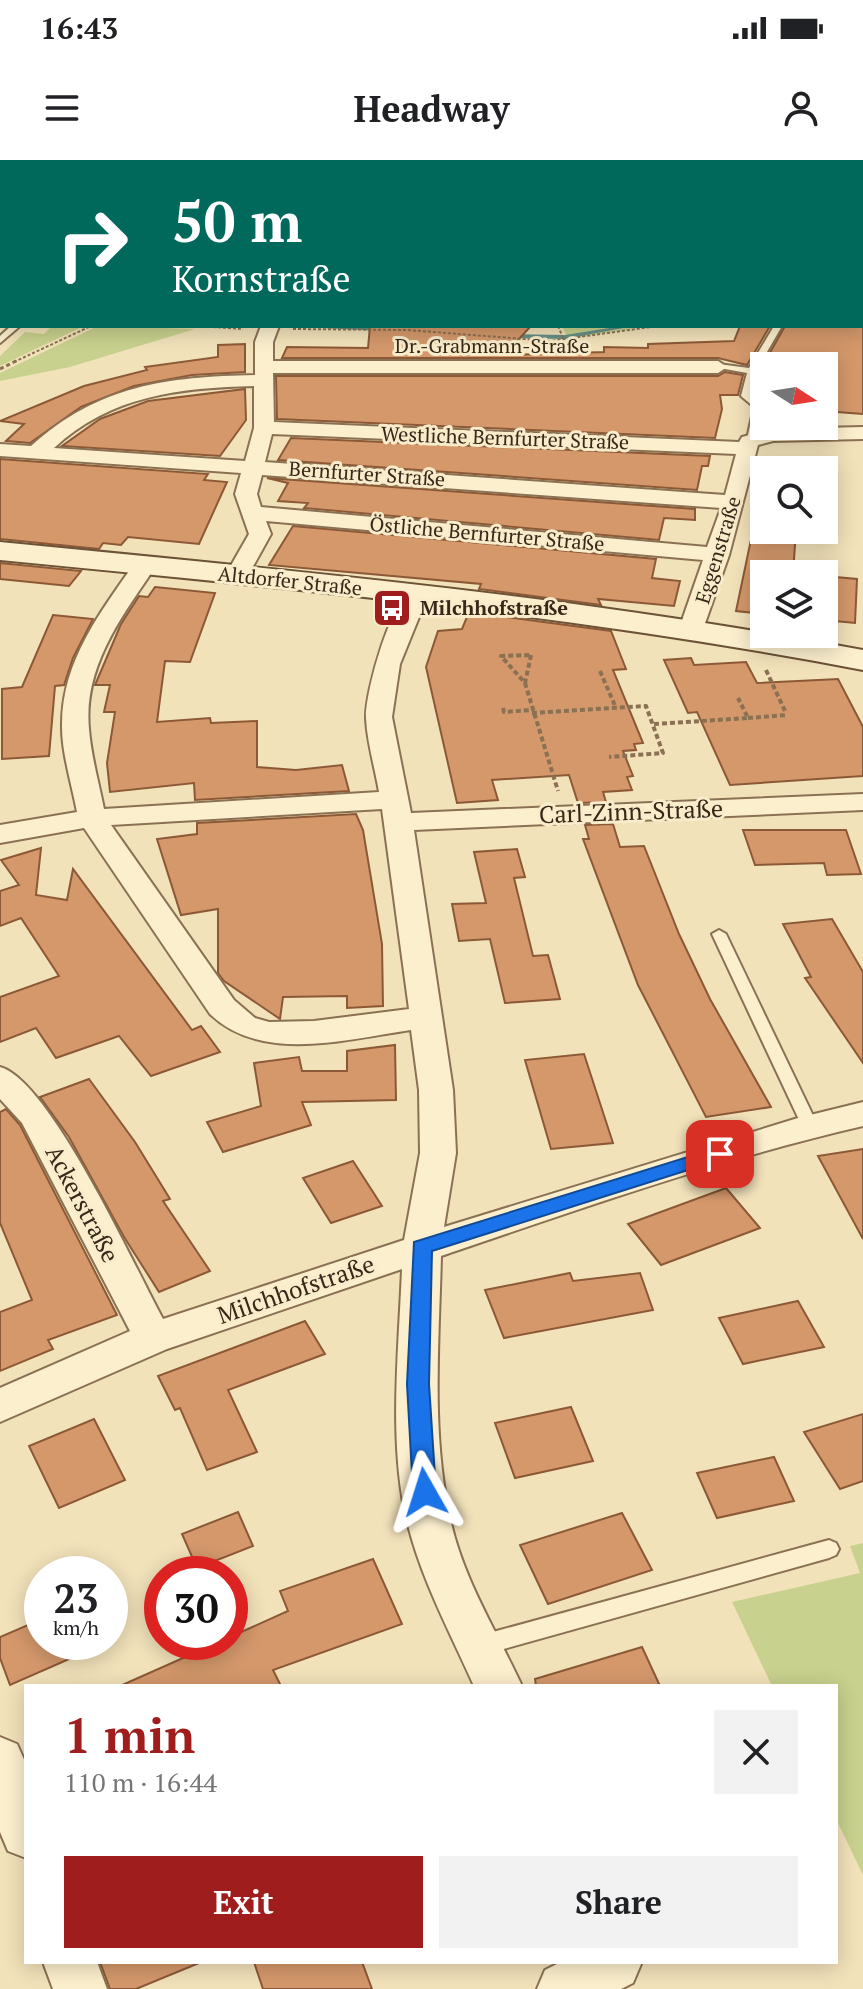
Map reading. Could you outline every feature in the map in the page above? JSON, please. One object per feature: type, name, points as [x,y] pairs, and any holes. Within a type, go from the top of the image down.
[{"type":"main road","name":"Altdorfer Straße","points":[[0,551],[416,595],[691,629],[863,660]]},
{"type":"street","points":[[237,576],[260,534],[256,513],[246,494],[264,428],[264,342],[269,328]]},
{"type":"street","name":"Dr.-Grabmann-Straße","points":[[37,452],[73,418],[118,397],[188,383],[266,374],[718,367]]},
{"type":"street","name":"Westliche Bernfurter Straße","points":[[264,428],[749,443]]},
{"type":"street","points":[[749,443],[773,435],[863,433]]},
{"type":"street","name":"Eggenstraße","points":[[691,629],[718,555],[749,443]]},
{"type":"street","name":"Bernfurter Straße","points":[[0,450],[734,502]]},
{"type":"street","name":"Östliche Bernfurter Straße","points":[[256,513],[718,555]]},
{"type":"street","points":[[144,566],[100,627],[82,675],[75,727],[92,818],[222,1007],[238,1022],[250,1029],[284,1033],[428,1017]]},
{"type":"street","points":[[416,595],[394,642],[381,692],[379,717],[428,1017],[438,1153],[422,1247],[418,1384],[421,1466],[428,1519],[443,1567],[497,1684]]},
{"type":"street","name":"Carl-Zinn-Straße","points":[[0,834],[92,818],[396,811],[565,815],[863,802]]},
{"type":"street","name":"Ackerstraße","points":[[0,1078],[36,1117],[153,1338]]},
{"type":"street","name":"Milchhofstraße","points":[[0,1406],[153,1338],[422,1247],[810,1126],[863,1114]]},
{"type":"street","points":[[0,1760],[24,1828]]},
{"type":"street","points":[[71,1964],[80,1989]]},
{"type":"street","points":[[564,1989],[617,1972]]},
{"type":"lane","points":[[763,352],[777,328]]},
{"type":"lane","points":[[718,367],[750,371]]},
{"type":"lane","points":[[750,379],[746,396],[750,399]]},
{"type":"lane","points":[[719,934],[810,1126]]},
{"type":"lane","points":[[480,1646],[829,1549]]},
{"type":"path","points":[[0,369],[87,328]]},
{"type":"path","points":[[289,328],[371,332],[407,330],[456,337],[563,338],[642,328]]},
{"type":"path","points":[[559,328],[563,338]]},
{"type":"path","points":[[525,683],[533,659],[531,655],[501,656],[525,683],[531,712],[565,815]]},
{"type":"path","points":[[654,724],[786,713],[761,660]]},
{"type":"path","points":[[600,671],[616,708]]},
{"type":"path","points":[[738,698],[748,718]]},
{"type":"path","points":[[503,708],[504,712],[531,712],[646,706],[663,753],[609,757]]},
{"type":"green space","points":[[50,328],[80,328],[0,366],[0,356],[25,332],[44,334]]},
{"type":"green space","points":[[94,328],[195,329],[70,367],[0,381],[0,373]]},
{"type":"green space","points":[[563,328],[637,328],[568,339]]},
{"type":"green space","points":[[863,1543],[863,1875],[838,1823],[838,1684],[771,1684],[732,1602],[860,1573],[850,1546]]},
{"type":"building","points":[[370,328],[529,328],[504,355],[604,352],[604,347],[648,348],[648,344],[734,341],[739,328],[769,328],[755,352],[750,352],[747,365],[718,358],[282,358],[287,347],[368,348]]},
{"type":"building","points":[[784,328],[863,328],[863,414],[838,412],[838,352],[770,352]]},
{"type":"building","points":[[245,344],[245,372],[192,375],[134,386],[81,407],[30,443],[6,441],[24,424],[0,421],[84,386],[147,370],[145,367],[218,357],[218,345]]},
{"type":"building","points":[[725,372],[743,375],[738,395],[720,395],[722,409],[715,438],[277,419],[276,376],[718,376]]},
{"type":"building","points":[[245,389],[246,420],[220,456],[62,446],[100,419],[148,401]]},
{"type":"building","points":[[291,438],[710,456],[708,466],[702,466],[697,490],[278,460]]},
{"type":"building","points":[[0,459],[208,474],[204,480],[227,482],[199,544],[128,537],[121,545],[103,543],[99,549],[0,539]]},
{"type":"building","points":[[267,478],[695,509],[695,520],[664,518],[659,540],[304,508],[308,503],[278,501],[288,483]]},
{"type":"building","points":[[293,526],[656,559],[652,578],[680,581],[674,606],[598,599],[601,605],[479,589],[481,584],[269,565]]},
{"type":"building","points":[[750,544],[795,544],[794,560],[750,560],[750,612],[736,611]]},
{"type":"building","points":[[0,563],[81,571],[69,586],[0,579]]},
{"type":"building","points":[[838,577],[857,579],[855,623],[838,621]]},
{"type":"building","points":[[155,587],[215,593],[190,662],[165,661],[157,722],[210,718],[211,723],[257,721],[257,767],[296,770],[342,765],[349,791],[195,800],[194,783],[110,792],[107,763],[115,712],[104,712],[110,685],[95,685],[121,624],[139,596],[148,597]]},
{"type":"building","points":[[469,612],[611,631],[626,669],[613,670],[643,743],[634,744],[636,750],[623,751],[633,776],[627,777],[632,790],[603,792],[606,802],[578,803],[569,775],[492,780],[498,800],[457,803],[426,667],[438,631],[462,629]]},
{"type":"building","points":[[53,615],[93,619],[73,658],[64,685],[55,686],[49,756],[2,759],[2,689],[22,687]]},
{"type":"building","points":[[691,658],[694,665],[746,662],[757,683],[838,679],[863,727],[863,776],[730,785],[697,712],[688,713],[664,660]]},
{"type":"building","points":[[356,814],[363,830],[382,944],[383,1006],[347,1008],[347,996],[283,997],[280,1019],[224,981],[218,973],[218,909],[181,915],[157,839],[197,834],[197,823]]},
{"type":"building","points":[[613,824],[620,847],[644,846],[679,934],[710,999],[771,1107],[706,1117],[638,985],[583,839],[589,839],[585,825]]},
{"type":"building","points":[[743,830],[846,830],[861,874],[827,875],[824,863],[755,865]]},
{"type":"building","points":[[41,848],[36,895],[67,900],[73,869],[192,1030],[201,1026],[220,1052],[151,1076],[119,1036],[56,1058],[36,1028],[0,1042],[0,997],[59,976],[21,918],[0,926],[0,891],[19,885],[1,860]]},
{"type":"building","points":[[517,849],[525,877],[514,878],[533,956],[548,955],[560,999],[505,1003],[490,939],[459,941],[452,904],[486,903],[474,852]]},
{"type":"building","points":[[832,919],[863,972],[863,1063],[805,978],[811,977],[783,924]]},
{"type":"building","points":[[395,1045],[396,1100],[302,1102],[311,1125],[223,1152],[207,1122],[261,1106],[254,1063],[299,1057],[302,1071],[347,1071],[347,1051]]},
{"type":"building","points":[[584,1054],[613,1143],[551,1149],[525,1060]]},
{"type":"building","points":[[89,1079],[135,1142],[170,1199],[163,1201],[210,1271],[159,1292],[124,1237],[69,1137],[40,1097]]},
{"type":"building","points":[[6,1109],[20,1125],[117,1315],[48,1340],[53,1349],[0,1371],[0,1312],[32,1300],[0,1223],[0,1112]]},
{"type":"building","points":[[863,1149],[863,1239],[818,1156]]},
{"type":"building","points":[[353,1161],[382,1206],[331,1223],[303,1178]]},
{"type":"building","points":[[726,1188],[760,1228],[661,1265],[628,1224]]},
{"type":"building","points":[[570,1273],[573,1281],[640,1273],[653,1310],[504,1338],[485,1290]]},
{"type":"building","points":[[798,1301],[824,1347],[743,1364],[719,1318]]},
{"type":"building","points":[[305,1321],[325,1354],[228,1390],[257,1452],[207,1470],[180,1408],[175,1410],[158,1376]]},
{"type":"building","points":[[571,1407],[593,1461],[515,1478],[495,1423]]},
{"type":"building","points":[[863,1414],[863,1481],[840,1489],[804,1432]]},
{"type":"building","points":[[94,1419],[125,1480],[59,1508],[29,1446]]},
{"type":"building","points":[[774,1457],[794,1501],[717,1518],[697,1473]]},
{"type":"building","points":[[238,1512],[253,1546],[228,1556],[192,1556],[182,1534]]},
{"type":"building","points":[[622,1513],[652,1570],[548,1604],[520,1545]]},
{"type":"building","points":[[373,1559],[402,1624],[273,1670],[280,1684],[124,1684],[178,1660],[248,1660],[248,1629],[288,1611],[280,1591]]},
{"type":"building","points":[[24,1627],[24,1660],[67,1660],[10,1685],[0,1658],[0,1637]]},
{"type":"building","points":[[642,1647],[659,1684],[536,1684],[535,1679]]},
{"type":"building","points":[[101,1964],[197,1964],[136,1989],[110,1989]]},
{"type":"building","points":[[255,1964],[363,1964],[372,1989],[263,1989]]},
{"type":"waterway","points":[[362,328],[381,329]]},
{"type":"waterway","points":[[509,336],[565,337],[619,328]]},
{"type":"place","name":"Milchhofstraße","points":[[392,608]]},
{"type":"route","points":[[425,1492],[418,1384],[422,1247],[720,1154]]}]
